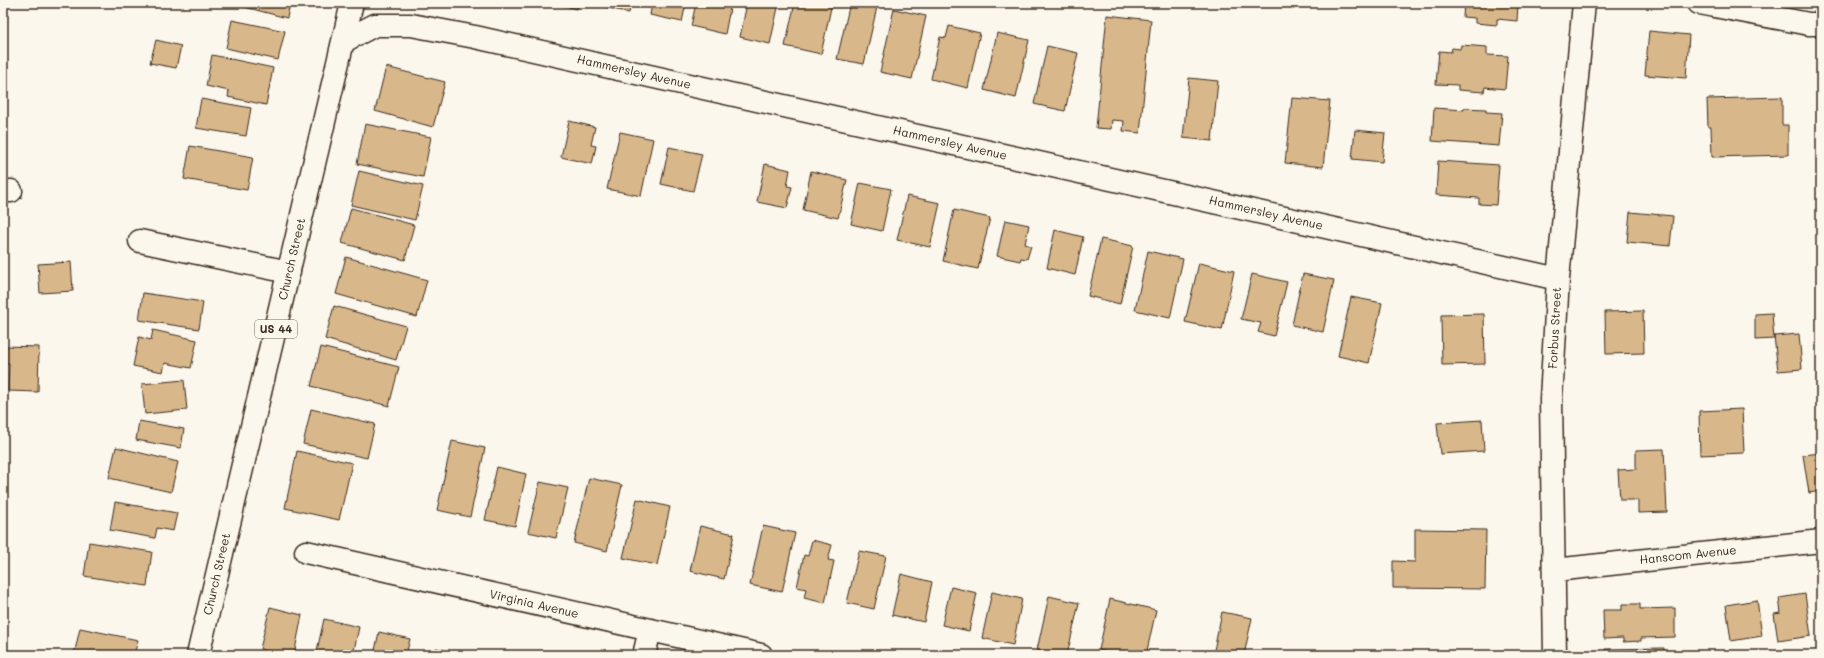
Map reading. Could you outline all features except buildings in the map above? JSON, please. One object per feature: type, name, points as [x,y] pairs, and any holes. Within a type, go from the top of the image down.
[{"type":"main road","name":"Church Street","points":[[198,655],[352,3]]},
{"type":"main road","name":"Forbus Street","points":[[1555,655],[1555,570],[1551,399],[1558,279],[1584,3]]},
{"type":"main road","points":[[1699,3],[1809,24],[1821,24]]},
{"type":"main road","name":"Hammersley Avenue","points":[[344,41],[375,25],[412,25],[475,37],[1558,279]]},
{"type":"main road","points":[[140,241],[289,272]]},
{"type":"main road","name":"Hanscom Avenue","points":[[1555,570],[1821,541]]},
{"type":"main road","name":"Virginia Avenue","points":[[306,552],[761,655]]},
{"type":"main road","points":[[644,655],[650,630]]}]
